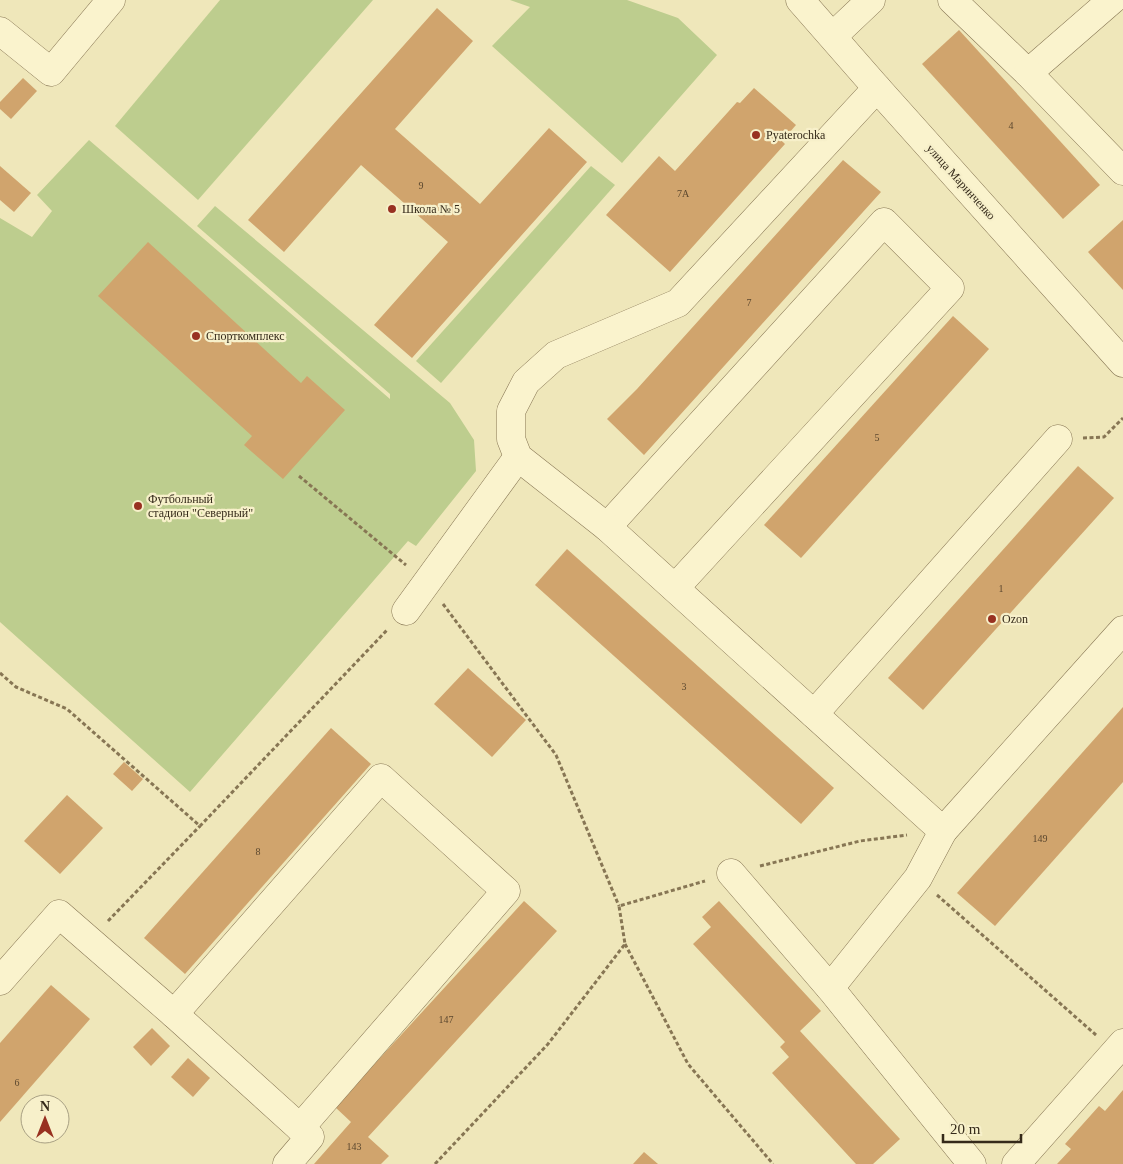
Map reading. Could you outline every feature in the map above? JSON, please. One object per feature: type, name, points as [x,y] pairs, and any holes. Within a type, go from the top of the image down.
[{"type":"street","points":[[0,32],[52,72],[111,0]]},
{"type":"street","points":[[832,36],[871,0]]},
{"type":"street","points":[[952,0],[1028,73],[1123,170]]},
{"type":"street","points":[[1028,73],[1112,0]]},
{"type":"street","name":"улица Маринченко","points":[[798,3],[832,36],[1123,362]]},
{"type":"street","points":[[877,88],[678,303],[556,355],[526,382],[511,411],[511,439],[518,457],[607,527],[943,831]]},
{"type":"street","points":[[607,527],[884,222],[950,288],[674,588]]},
{"type":"street","points":[[814,714],[1058,439]]},
{"type":"street","points":[[406,611],[518,457]]},
{"type":"street","points":[[830,988],[918,878],[943,831],[1123,630]]},
{"type":"street","points":[[174,1014],[381,778],[506,891],[300,1128]]},
{"type":"street","points":[[731,873],[830,988],[972,1164]]},
{"type":"street","points":[[0,980],[59,914],[174,1014],[310,1138],[287,1164]]},
{"type":"street","points":[[1016,1164],[1119,1047]]},
{"type":"path","points":[[1112,430],[1123,418]]},
{"type":"path","points":[[299,476],[427,583],[556,755],[619,906],[625,944],[688,1064],[773,1164]]},
{"type":"path","points":[[90,941],[406,611]]},
{"type":"path","points":[[0,672],[16,687],[66,709],[200,826]]},
{"type":"path","points":[[619,906],[731,873],[860,841],[943,831]]},
{"type":"path","points":[[918,878],[1119,1047]]},
{"type":"path","points":[[435,1164],[548,1044],[625,944]]},
{"type":"green space","points":[[220,0],[373,0],[198,200],[115,126]]},
{"type":"green space","points":[[510,0],[627,0],[678,18],[717,55],[622,163],[492,46],[530,7]]},
{"type":"green space","points":[[89,140],[390,399],[390,394],[197,226],[215,206],[450,403],[474,440],[476,471],[416,546],[408,541],[190,792],[0,622],[0,218],[32,237],[52,211],[37,195]]},
{"type":"green space","points":[[591,166],[615,185],[441,383],[416,361]]},
{"type":"building","points":[[437,8],[473,41],[395,129],[480,204],[549,128],[587,162],[412,358],[374,325],[448,242],[361,165],[284,252],[248,220]]},
{"type":"building","points":[[959,30],[1100,185],[1063,219],[922,64]]},
{"type":"building","points":[[23,78],[37,91],[11,119],[0,109],[0,102]]},
{"type":"building","points":[[754,88],[796,125],[782,141],[785,144],[670,272],[606,215],[659,156],[675,171],[737,102],[740,103]]},
{"type":"building","points":[[843,160],[881,192],[644,455],[607,419],[637,389]]},
{"type":"building","points":[[0,166],[31,193],[14,212],[0,200]]},
{"type":"building","points":[[1123,220],[1123,290],[1088,252]]},
{"type":"building","name":"Спорткомплекс","points":[[148,242],[301,383],[307,376],[345,410],[283,479],[244,445],[252,436],[98,296]]},
{"type":"building","points":[[953,316],[989,349],[801,558],[764,525]]},
{"type":"building","points":[[1078,466],[1114,498],[923,710],[888,678]]},
{"type":"building","points":[[567,549],[834,788],[801,824],[535,585]]},
{"type":"building","points":[[468,668],[526,720],[492,757],[434,704]]},
{"type":"building","points":[[1123,707],[1123,782],[995,926],[957,893]]},
{"type":"building","points":[[331,728],[371,764],[185,974],[144,938]]},
{"type":"building","points":[[124,762],[143,779],[132,791],[113,774]]},
{"type":"building","points":[[67,795],[103,828],[60,874],[24,841]]},
{"type":"building","points":[[524,901],[557,931],[368,1137],[389,1156],[381,1164],[314,1164],[351,1122],[335,1107]]},
{"type":"building","points":[[719,901],[821,1011],[800,1031],[900,1139],[873,1164],[856,1164],[772,1073],[789,1057],[780,1047],[785,1042],[693,944],[711,927],[702,917]]},
{"type":"building","points":[[51,985],[90,1019],[24,1094],[20,1094],[20,1099],[0,1122],[0,1043]]},
{"type":"building","points":[[152,1028],[170,1046],[151,1066],[133,1047]]},
{"type":"building","points":[[188,1058],[210,1078],[193,1097],[171,1077]]},
{"type":"building","points":[[1123,1090],[1123,1164],[1057,1164],[1071,1149],[1065,1144],[1099,1106],[1105,1111]]},
{"type":"building","points":[[644,1152],[658,1164],[633,1164]]},
{"type":"place","name":"Pyaterochka","points":[[756,135]]},
{"type":"place","name":"Школа № 5","points":[[392,209]]},
{"type":"place","name":"Спорткомплекс","points":[[196,336]]},
{"type":"place","name":"Футбольный стадион \"Северный\"","points":[[138,506]]},
{"type":"place","name":"Ozon","points":[[992,619]]}]
